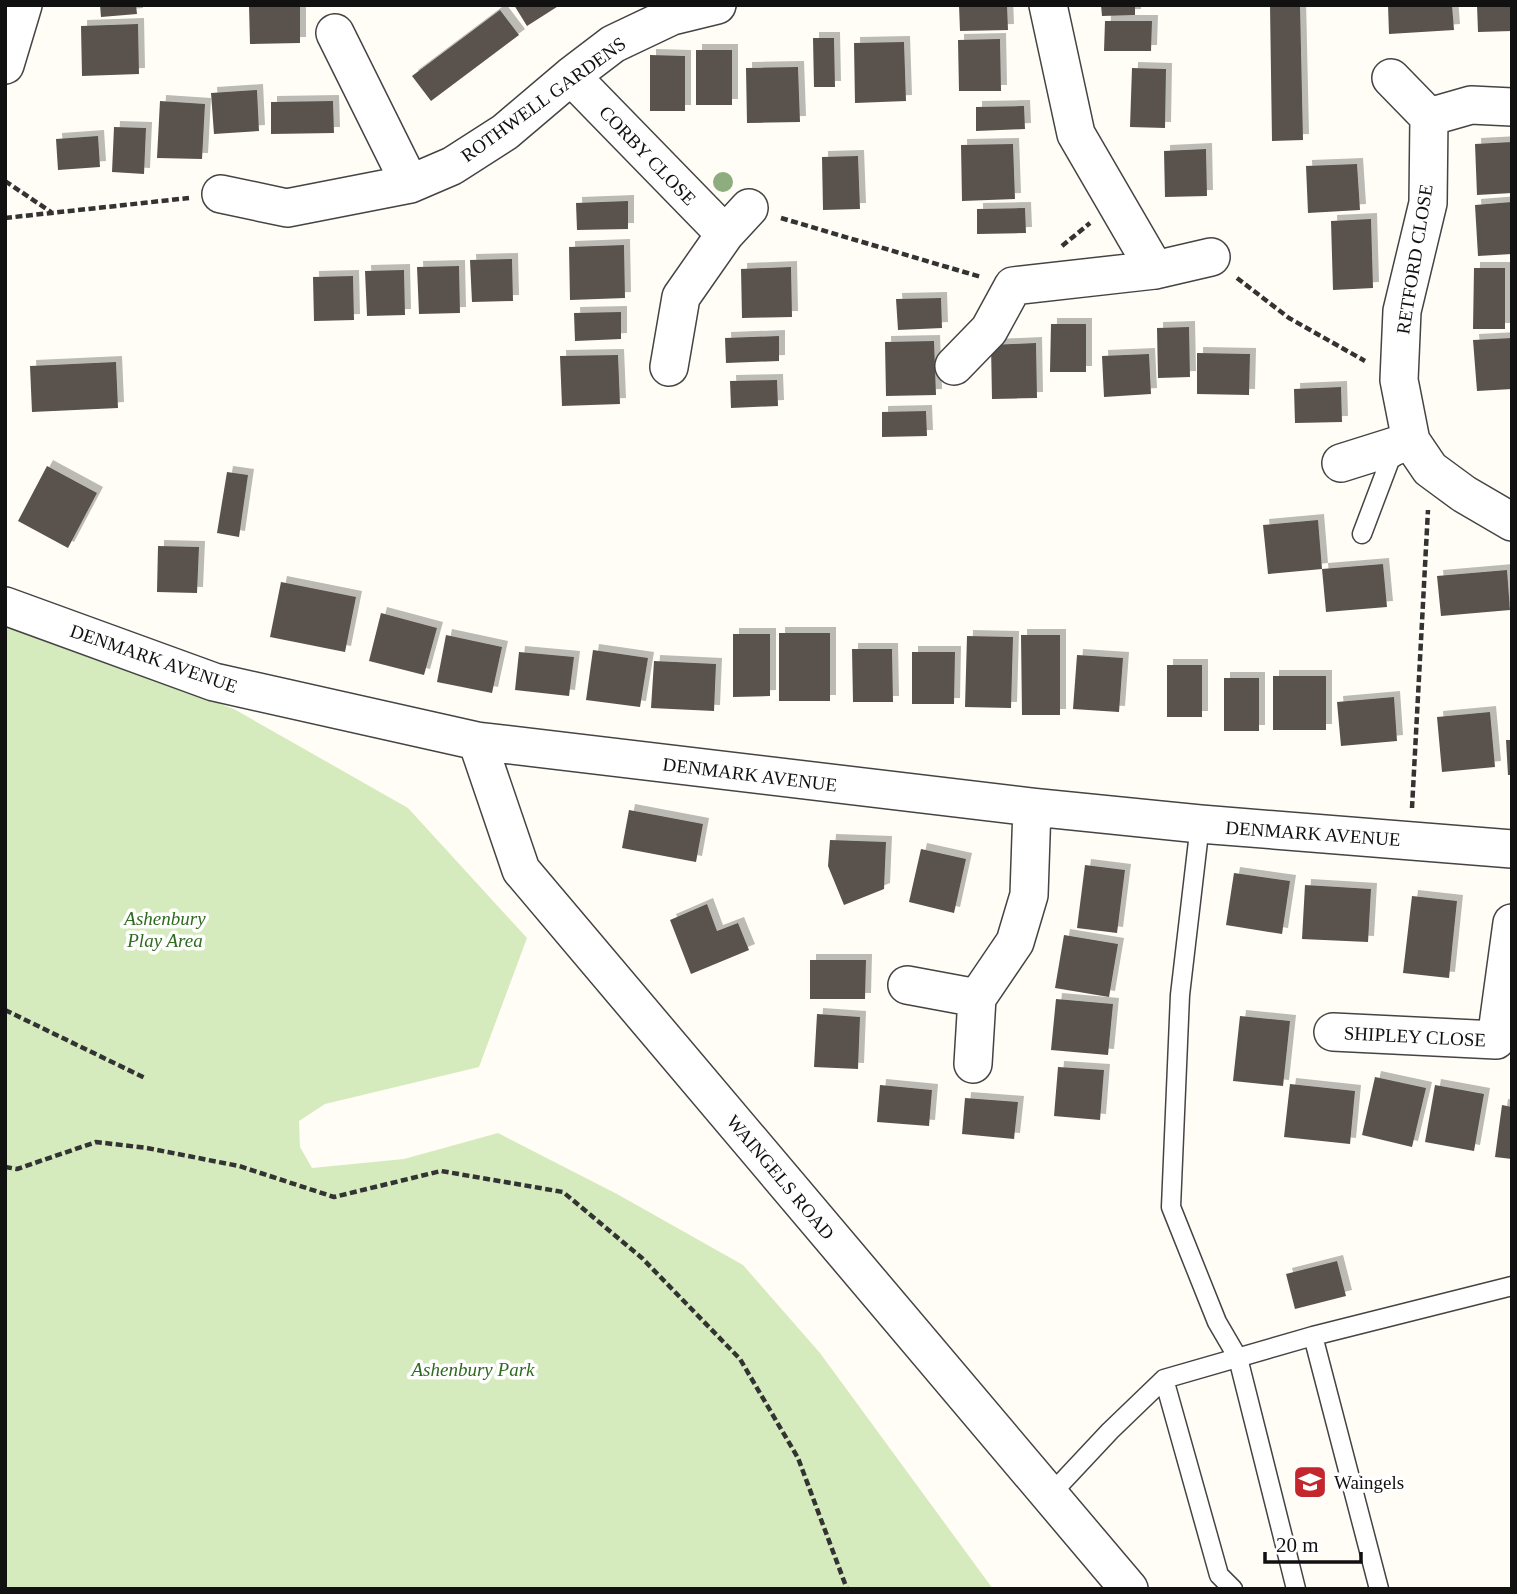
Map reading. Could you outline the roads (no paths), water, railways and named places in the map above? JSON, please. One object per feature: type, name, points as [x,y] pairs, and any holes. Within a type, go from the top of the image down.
[{"type":"street","points":[[5,65],[23,5]]},
{"type":"street","name":"ROTHWELL GARDENS","points":[[221,194],[287,208],[410,184],[452,166],[505,132],[613,44],[672,16],[717,5]]},
{"type":"street","points":[[1048,5],[1076,134],[1155,270]]},
{"type":"street","points":[[335,33],[410,184]]},
{"type":"street","name":"CORBY CLOSE","points":[[571,76],[737,221],[681,297],[669,368]]},
{"type":"street","points":[[1391,79],[1429,117],[1471,105],[1512,107]]},
{"type":"street","name":"RETFORD CLOSE","points":[[1419,453],[1399,380],[1402,311],[1427,203],[1429,117]]},
{"type":"street","points":[[954,366],[989,330],[1013,286],[1155,270],[1211,257]]},
{"type":"street","points":[[1341,463],[1419,453],[1464,494],[1512,522]]},
{"type":"street","name":"DENMARK AVENUE","points":[[5,606],[214,682],[477,741],[1032,807],[1200,824],[1512,849]]},
{"type":"street","name":"WAINGELS ROAD","points":[[477,741],[521,870],[1129,1589]]},
{"type":"street","points":[[973,1064],[977,998],[1015,942],[1029,895],[1032,807]]},
{"type":"street","name":"SHIPLEY CLOSE","points":[[1333,1032],[1504,1041],[1512,923]]},
{"type":"street","points":[[907,985],[977,998]]},
{"type":"lane","points":[[1363,534],[1390,460],[1399,453],[1419,453]]},
{"type":"lane","points":[[1200,824],[1180,995],[1171,1207],[1217,1322],[1238,1358],[1296,1589]]},
{"type":"lane","points":[[1051,1495],[1110,1431],[1164,1379],[1313,1336],[1512,1286]]},
{"type":"lane","points":[[1313,1336],[1379,1589]]},
{"type":"lane","points":[[1164,1379],[1219,1575],[1233,1589]]},
{"type":"place","name":"Waingels","points":[[1310,1482]]},
{"type":"park label","name":"Ashenbury Play Area","points":[[165,929]]},
{"type":"park label","name":"Ashenbury Park","points":[[473,1369]]}]
